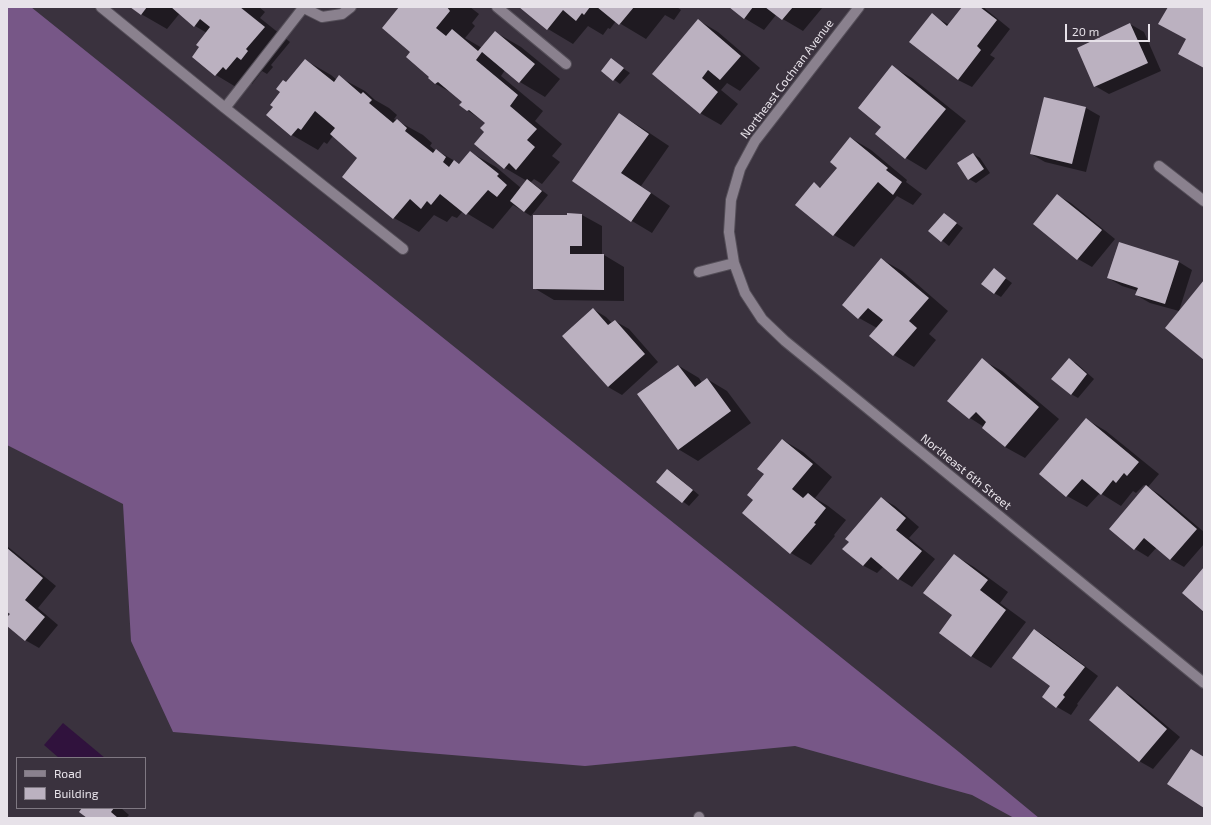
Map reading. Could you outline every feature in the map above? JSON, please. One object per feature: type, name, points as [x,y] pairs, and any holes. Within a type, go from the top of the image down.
[{"type":"street","points":[[101,7],[225,108],[403,249]]},
{"type":"street","points":[[225,108],[303,7],[322,17],[342,14],[351,7]]},
{"type":"street","points":[[497,7],[566,64]]},
{"type":"street","name":"Northeast Cochran Avenue","points":[[734,263],[729,232],[731,200],[740,169],[755,141],[858,7]]},
{"type":"street","points":[[1159,166],[1204,201]]},
{"type":"street","points":[[699,272],[734,263]]},
{"type":"street","name":"Northeast 6th Street","points":[[734,263],[745,293],[762,320],[785,342],[1204,683]]},
{"type":"shaded area","points":[[7,7],[31,7],[959,752],[1039,818],[1014,818],[972,795],[795,746],[585,766],[173,732],[131,641],[123,504],[7,445]]},
{"type":"shaded area","points":[[63,723],[104,757],[58,757],[44,745]]},
{"type":"building","points":[[130,7],[147,7],[141,15]]},
{"type":"building","points":[[171,7],[240,7],[265,27],[246,49],[248,51],[241,60],[237,57],[226,70],[223,67],[215,76],[192,57],[199,47],[196,45],[210,27],[200,19],[194,27]]},
{"type":"building","points":[[399,7],[447,7],[450,11],[436,28],[446,36],[452,29],[478,51],[495,31],[535,64],[519,83],[482,52],[476,60],[518,95],[510,106],[537,129],[527,140],[535,147],[516,170],[509,163],[504,169],[474,144],[484,132],[480,128],[485,123],[469,110],[467,111],[459,105],[462,102],[438,82],[435,84],[428,78],[429,77],[406,57],[410,52],[382,28]]},
{"type":"building","points":[[519,7],[590,7],[584,15],[582,13],[576,21],[563,10],[547,30]]},
{"type":"building","points":[[597,7],[634,7],[619,25]]},
{"type":"building","points":[[729,7],[753,7],[744,19]]},
{"type":"building","points":[[765,7],[793,7],[782,20]]},
{"type":"building","points":[[962,7],[980,7],[997,20],[977,46],[981,50],[958,80],[909,42],[932,13],[947,26]]},
{"type":"building","points":[[1168,7],[1204,7],[1204,68],[1178,54],[1186,39],[1158,24]]},
{"type":"building","points":[[698,19],[741,56],[720,80],[708,70],[702,78],[718,92],[700,114],[652,74]]},
{"type":"building","points":[[1130,23],[1148,63],[1094,87],[1077,48]]},
{"type":"building","points":[[611,58],[624,68],[613,81],[601,71]]},
{"type":"building","points":[[305,59],[334,82],[339,75],[361,94],[363,92],[372,100],[369,103],[393,123],[397,119],[407,128],[405,131],[433,153],[436,149],[446,157],[443,162],[449,167],[454,160],[459,164],[470,151],[499,174],[497,176],[507,185],[497,197],[488,190],[466,215],[440,194],[431,205],[427,201],[421,209],[410,199],[393,219],[342,177],[357,158],[330,134],[335,128],[315,111],[301,130],[298,128],[291,136],[266,115],[273,107],[270,105],[280,92],[276,89],[283,80],[286,82]]},
{"type":"building","points":[[892,65],[946,109],[905,159],[875,134],[881,127],[858,108]]},
{"type":"building","points":[[1044,97],[1086,107],[1072,164],[1030,154]]},
{"type":"building","points":[[619,113],[649,134],[621,173],[651,193],[631,222],[572,181]]},
{"type":"building","points":[[850,137],[888,168],[886,170],[902,182],[893,195],[878,182],[833,236],[795,205],[814,182],[820,188],[837,168],[830,162]]},
{"type":"building","points":[[973,153],[984,169],[968,180],[957,163]]},
{"type":"building","points":[[527,179],[542,191],[524,212],[510,201]]},
{"type":"building","points":[[1057,194],[1102,230],[1077,260],[1033,224]]},
{"type":"building","points":[[567,213],[582,214],[582,246],[570,246],[570,254],[604,254],[604,290],[533,289],[533,215],[567,215]]},
{"type":"building","points":[[944,213],[957,223],[941,242],[928,231]]},
{"type":"building","points":[[1119,242],[1179,261],[1165,304],[1135,295],[1138,288],[1107,278]]},
{"type":"building","points":[[881,258],[929,298],[909,321],[917,328],[893,356],[869,336],[883,320],[868,308],[858,319],[842,305]]},
{"type":"building","points":[[994,268],[1006,278],[994,294],[981,284]]},
{"type":"building","points":[[1204,280],[1204,360],[1165,328]]},
{"type":"building","points":[[593,308],[608,325],[615,320],[645,354],[608,387],[562,336]]},
{"type":"building","points":[[982,358],[1039,407],[1005,447],[982,428],[986,422],[976,412],[969,419],[947,401]]},
{"type":"building","points":[[1069,358],[1087,374],[1071,395],[1051,379]]},
{"type":"building","points":[[678,365],[695,387],[707,378],[731,411],[678,450],[637,394]]},
{"type":"building","points":[[1086,418],[1139,462],[1127,476],[1124,473],[1116,483],[1113,480],[1101,495],[1082,479],[1066,497],[1039,474]]},
{"type":"building","points":[[782,439],[813,464],[792,489],[803,498],[808,493],[826,508],[814,523],[816,524],[790,554],[742,513],[753,500],[747,495],[764,474],[757,469]]},
{"type":"building","points":[[667,469],[693,490],[682,503],[656,482]]},
{"type":"building","points":[[1146,485],[1197,529],[1170,560],[1144,538],[1134,550],[1109,529]]},
{"type":"building","points":[[881,497],[906,518],[896,530],[922,551],[898,580],[871,557],[863,566],[842,549],[849,542],[845,539]]},
{"type":"building","points":[[7,548],[43,578],[25,600],[45,617],[25,641],[7,626],[7,617],[10,614],[7,612]]},
{"type":"building","points":[[954,554],[988,580],[980,590],[1006,610],[971,657],[939,633],[952,615],[923,593]]},
{"type":"building","points":[[1204,567],[1204,612],[1182,593]]},
{"type":"building","points":[[1034,629],[1085,667],[1063,695],[1065,697],[1056,708],[1042,697],[1050,686],[1012,658]]},
{"type":"building","points":[[1117,686],[1167,729],[1139,762],[1089,720]]},
{"type":"building","points":[[1191,749],[1204,757],[1204,808],[1167,784]]},
{"type":"building","points":[[81,809],[113,809],[111,812],[118,818],[87,818],[79,812]]}]
